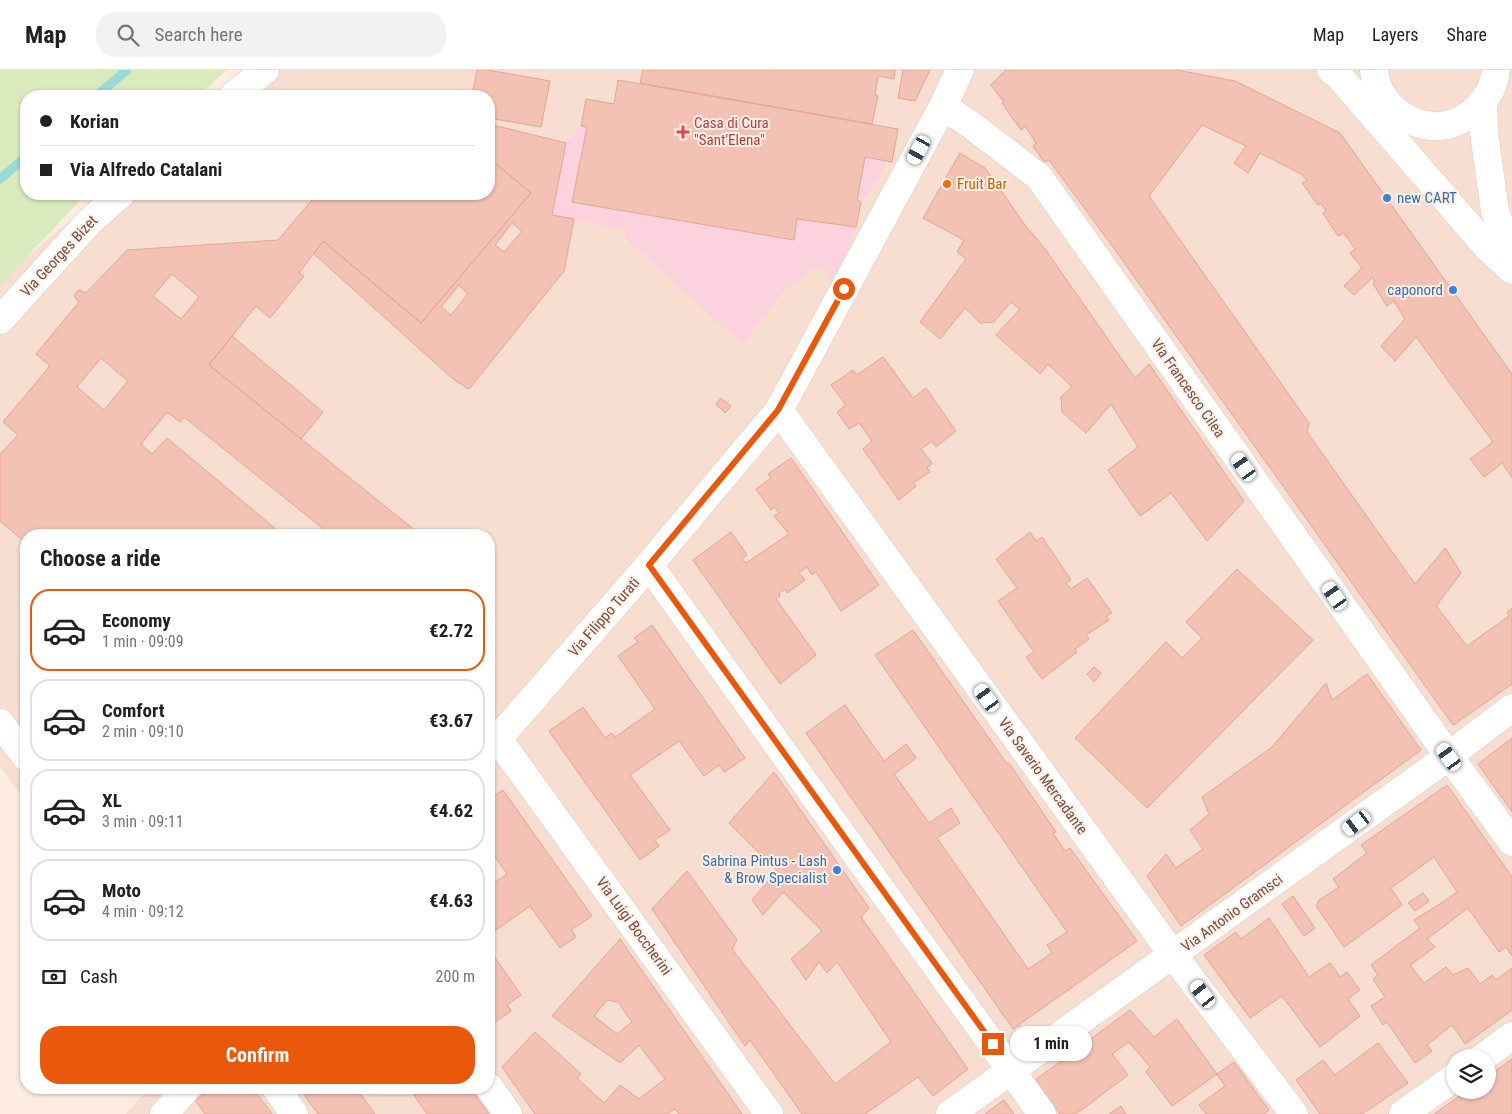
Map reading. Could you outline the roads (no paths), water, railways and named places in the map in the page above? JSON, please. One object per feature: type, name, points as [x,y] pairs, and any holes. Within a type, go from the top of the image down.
[{"type":"street","points":[[241,90],[265,70]]},
{"type":"street","name":"Via Filippo Turati","points":[[495,742],[649,565],[778,410],[943,106],[960,70]]},
{"type":"street","points":[[1330,70],[1339,76],[1488,248],[1512,270]]},
{"type":"street","points":[[1373,72],[1383,96],[1397,113],[1417,123],[1441,126],[1464,119],[1483,103],[1501,75]]},
{"type":"street","points":[[1483,103],[1484,133],[1495,212],[1512,256]]},
{"type":"street","name":"Via Francesco Cilea","points":[[943,106],[1039,177],[1449,757],[1512,842]]},
{"type":"street","points":[[1417,123],[1444,198]]},
{"type":"street","name":"Via Georges Bizet","points":[[0,320],[90,221],[114,200]]},
{"type":"street","name":"Via Saverio Mercadante","points":[[778,410],[1173,955],[1294,1114]]},
{"type":"street","points":[[649,565],[1042,1114]]},
{"type":"street","name":"Via Antonio Gramsci","points":[[950,1114],[1449,757],[1512,708]]},
{"type":"street","points":[[0,723],[20,750]]},
{"type":"street","name":"Via Luigi Boccherini","points":[[495,747],[769,1114]]},
{"type":"street","points":[[1494,1049],[1512,1036]]},
{"type":"street","points":[[1403,1114],[1446,1083]]},
{"type":"street","points":[[164,1114],[182,1094]]},
{"type":"street","points":[[280,1094],[294,1114]]},
{"type":"street","points":[[494,1094],[508,1114]]},
{"type":"waterway","points":[[103,90],[127,70]]},
{"type":"waterway","points":[[0,179],[20,162]]},
{"type":"place","name":"Casa di Cura \"Sant'Elena\"","points":[[683,132]]},
{"type":"place","name":"Fruit Bar","points":[[947,184]]},
{"type":"place","name":"new CART","points":[[1387,198]]},
{"type":"place","name":"caponord","points":[[1453,290]]},
{"type":"place","name":"Sabrina Pintus - Lash & Brow Specialist","points":[[837,870]]}]
